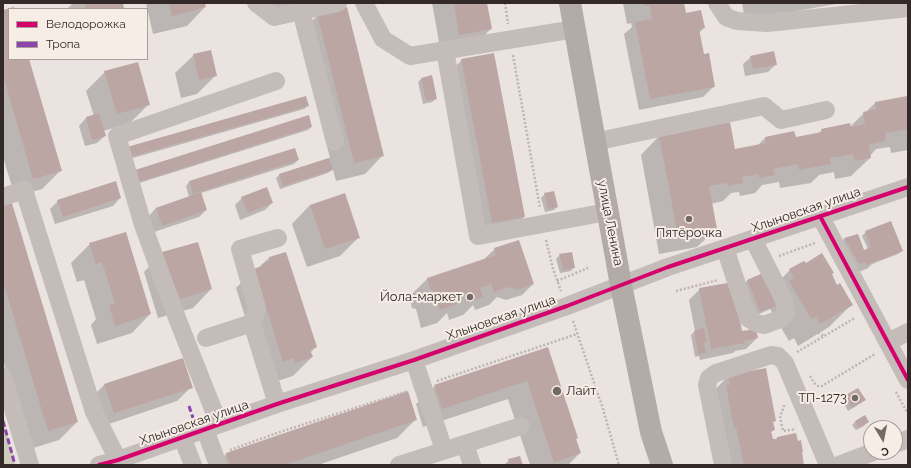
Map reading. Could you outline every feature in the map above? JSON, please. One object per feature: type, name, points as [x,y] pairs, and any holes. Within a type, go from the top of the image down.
[{"type":"main road","name":"улица Ленина","points":[[570,3],[621,285],[651,432],[662,465]]},
{"type":"street","points":[[256,3],[274,17],[338,3]]},
{"type":"street","points":[[364,3],[384,39],[410,56],[575,30]]},
{"type":"street","points":[[717,3],[726,17],[737,21],[767,23],[908,8]]},
{"type":"street","points":[[301,11],[335,142]]},
{"type":"street","points":[[445,50],[478,236],[608,212]]},
{"type":"street","points":[[217,460],[212,427],[177,318],[143,225],[117,136],[276,81]]},
{"type":"street","points":[[594,142],[764,106],[781,120],[826,110]]},
{"type":"street","name":"Хлыновская улица","points":[[99,465],[118,460],[277,404],[414,360],[567,306],[668,267],[908,187]]},
{"type":"street","points":[[3,197],[24,190],[94,412],[118,460]]},
{"type":"street","points":[[820,216],[880,345],[901,384]]},
{"type":"street","points":[[277,404],[252,323],[257,308],[240,249],[278,238]]},
{"type":"street","points":[[725,248],[748,318],[756,323],[764,325],[783,318],[786,311],[784,300],[753,239]]},
{"type":"street","points":[[206,338],[252,323]]},
{"type":"street","points":[[880,345],[908,332]]},
{"type":"street","points":[[723,465],[707,385],[709,378],[716,373],[771,355],[778,356],[785,363],[828,465]]},
{"type":"street","points":[[414,360],[444,450]]},
{"type":"street","points":[[3,376],[30,465]]},
{"type":"street","points":[[399,465],[521,426]]},
{"type":"street","points":[[182,437],[193,465]]},
{"type":"street","points":[[465,444],[472,465]]},
{"type":"street","points":[[839,465],[863,456]]},
{"type":"path","points":[[505,3],[542,224],[552,269],[561,292]]},
{"type":"path","points":[[764,261],[816,243]]},
{"type":"path","points":[[557,281],[588,268]]},
{"type":"path","points":[[855,312],[855,318],[858,324]]},
{"type":"path","points":[[572,316],[603,409],[619,465]]},
{"type":"path","points":[[800,358],[796,352],[855,318]]},
{"type":"path","points":[[808,326],[824,336]]},
{"type":"path","points":[[808,371],[815,384],[822,386],[875,354],[880,345]]},
{"type":"path","points":[[901,384],[908,414]]},
{"type":"path","points":[[783,400],[784,407],[780,416],[783,431],[796,429],[800,432]]},
{"type":"path","points":[[217,460],[280,432]]},
{"type":"green space","points":[[3,421],[15,460],[15,465],[3,465]]},
{"type":"building","points":[[85,3],[123,3],[124,8],[86,8]]},
{"type":"building","points":[[169,3],[205,3],[206,7],[172,16]]},
{"type":"building","points":[[454,3],[487,3],[492,29],[459,35]]},
{"type":"building","points":[[644,3],[684,3],[686,13],[701,10],[705,28],[699,29],[704,54],[709,53],[715,87],[650,99],[635,22],[652,19],[650,5],[645,6]]},
{"type":"building","points":[[347,7],[384,156],[354,163],[317,14]]},
{"type":"building","points":[[8,9],[8,60],[29,60],[62,171],[33,179],[3,75],[3,10]]},
{"type":"building","points":[[211,50],[217,76],[199,80],[193,54]]},
{"type":"building","points":[[774,51],[777,65],[753,69],[750,56]]},
{"type":"building","points":[[494,53],[525,217],[492,223],[461,59]]},
{"type":"building","points":[[138,62],[150,105],[117,114],[104,71]]},
{"type":"building","points":[[432,75],[437,99],[426,101],[421,78]]},
{"type":"building","points":[[306,96],[309,106],[130,157],[127,147]]},
{"type":"building","points":[[907,96],[908,129],[885,133],[886,141],[869,144],[871,158],[854,161],[853,154],[830,158],[831,164],[799,170],[798,164],[773,169],[775,175],[759,178],[758,174],[742,177],[743,183],[728,186],[727,183],[709,186],[717,229],[678,236],[659,135],[730,122],[735,149],[766,143],[765,137],[794,131],[796,137],[822,132],[821,129],[850,123],[851,127],[865,124],[863,112],[876,109],[875,102]]},
{"type":"building","points":[[99,113],[106,136],[92,140],[86,117]]},
{"type":"building","points":[[309,115],[312,127],[139,182],[135,170]]},
{"type":"building","points":[[295,148],[299,160],[193,194],[189,181]]},
{"type":"building","points":[[329,158],[333,170],[283,186],[279,174]]},
{"type":"building","points":[[116,181],[121,198],[63,217],[57,200]]},
{"type":"building","points":[[267,187],[273,203],[248,213],[241,197]]},
{"type":"building","points":[[554,191],[558,207],[548,209],[544,193]]},
{"type":"building","points":[[201,192],[207,210],[162,226],[156,208]]},
{"type":"building","points":[[345,193],[360,238],[325,249],[310,205]]},
{"type":"building","points":[[11,200],[78,422],[48,431],[3,281],[3,203]]},
{"type":"building","points":[[891,221],[903,251],[866,265],[865,262],[859,264],[844,238],[858,234],[864,250],[871,247],[865,231]]},
{"type":"building","points":[[126,232],[151,314],[115,326],[109,305],[115,303],[102,262],[96,264],[89,243]]},
{"type":"building","points":[[519,240],[534,284],[518,290],[509,287],[494,292],[491,284],[480,288],[483,297],[468,302],[465,293],[454,297],[457,304],[440,310],[434,291],[430,289],[427,278],[496,255],[494,248]]},
{"type":"building","points":[[198,242],[212,289],[177,300],[162,252]]},
{"type":"building","points":[[286,252],[317,347],[310,350],[313,357],[295,363],[294,358],[283,362],[254,269],[270,261],[269,257]]},
{"type":"building","points":[[572,252],[575,268],[563,270],[559,254]]},
{"type":"building","points":[[822,253],[834,273],[832,274],[837,285],[840,283],[853,305],[820,324],[816,317],[811,319],[789,281],[794,278],[789,269],[804,261],[806,263]]},
{"type":"building","points":[[763,273],[776,306],[760,312],[747,280]]},
{"type":"building","points":[[733,282],[742,331],[756,329],[758,338],[744,341],[745,343],[711,349],[699,288]]},
{"type":"building","points":[[704,328],[707,342],[704,342],[706,353],[698,354],[694,331]]},
{"type":"building","points":[[548,347],[578,438],[576,439],[581,453],[554,463],[527,381],[442,409],[434,385]]},
{"type":"building","points":[[183,358],[193,388],[114,413],[104,384]]},
{"type":"building","points":[[766,368],[776,421],[773,422],[775,430],[771,431],[773,439],[796,433],[798,441],[801,440],[804,465],[744,465],[736,427],[734,428],[726,385],[730,385],[728,375]]},
{"type":"building","name":"ТП-1273","points":[[858,388],[866,400],[852,408],[844,396]]},
{"type":"building","points":[[408,391],[417,420],[284,465],[230,465],[226,453]]},
{"type":"building","points":[[865,415],[868,420],[863,420],[863,426],[859,428],[855,421]]},
{"type":"building","points":[[520,456],[523,465],[510,465],[508,459]]},
{"type":"marked path","points":[[189,406],[193,418]]},
{"type":"marked path","points":[[3,421],[15,465]]},
{"type":"cycle path","points":[[99,465],[118,460],[277,404],[414,360],[567,306],[668,267],[908,187]]},
{"type":"cycle path","points":[[820,216],[908,380]]},
{"type":"place","name":"Пятёрочка","points":[[689,219]]},
{"type":"place","name":"Йола-маркет","points":[[470,297]]},
{"type":"place","name":"Лайт","points":[[557,391]]},
{"type":"place","name":"ТП-1273","points":[[855,398]]}]
